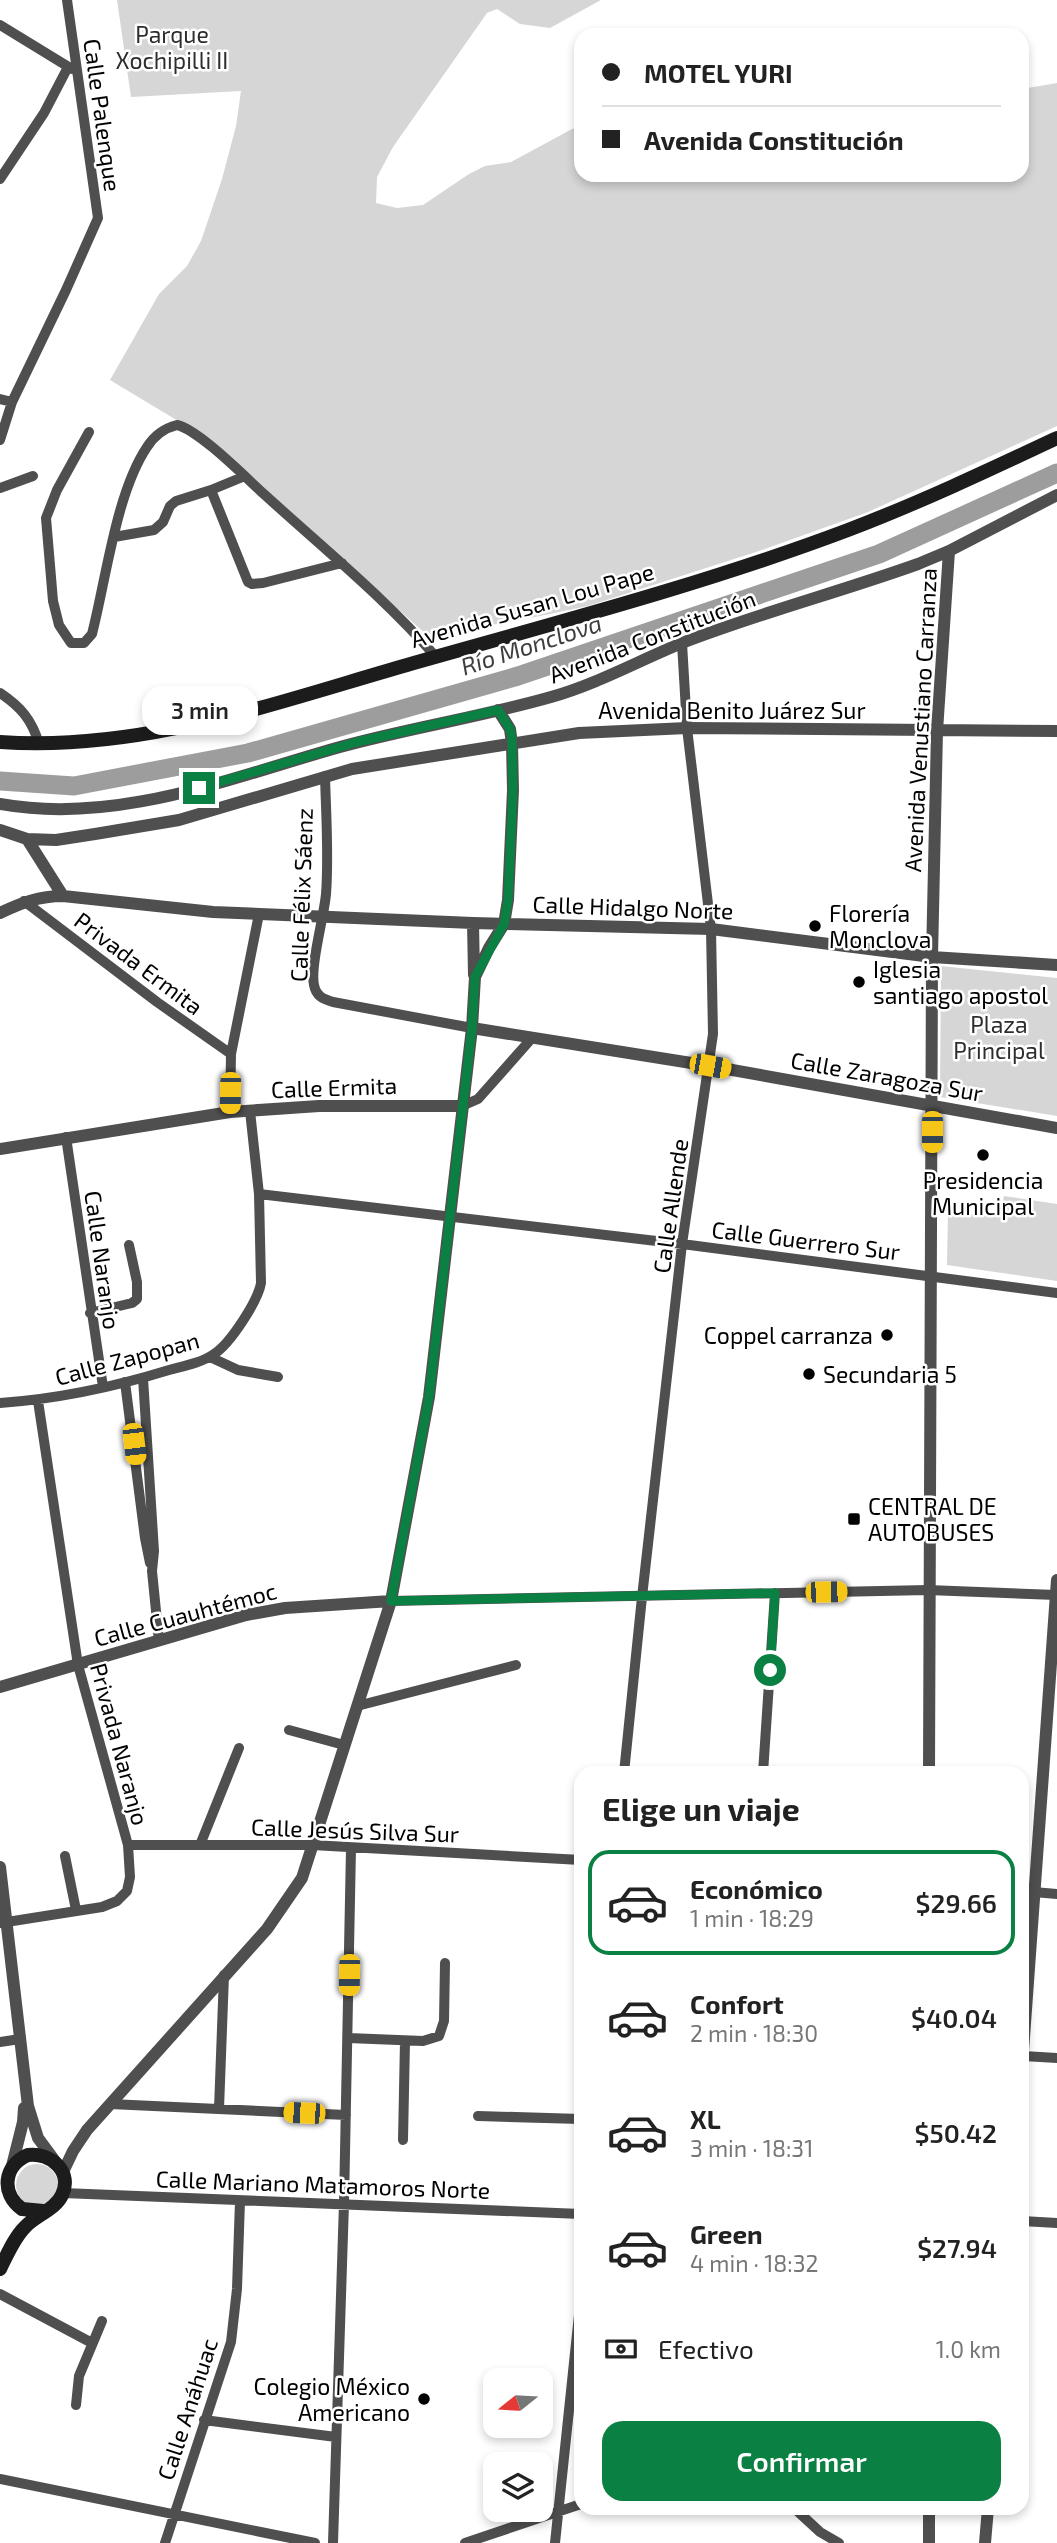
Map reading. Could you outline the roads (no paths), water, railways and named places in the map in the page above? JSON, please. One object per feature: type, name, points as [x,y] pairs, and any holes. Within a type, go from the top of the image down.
[{"type":"main road","name":"Avenida Susan Lou Pape","points":[[0,742],[39,744],[117,738],[208,723],[655,593],[847,530],[1057,438]]},
{"type":"main road","points":[[0,2207],[6,2178],[22,2157],[35,2154],[49,2157],[59,2167],[63,2193],[55,2205],[43,2211],[24,2228],[0,2269]]},
{"type":"main road","points":[[6,2178],[16,2205],[29,2211],[43,2211]]},
{"type":"street","name":"Calle Palenque","points":[[0,440],[12,402],[96,224],[97,209],[72,69],[67,0]]},
{"type":"street","points":[[0,25],[72,69],[0,179]]},
{"type":"street","points":[[0,399],[12,402]]},
{"type":"street","points":[[89,432],[57,489],[46,518],[53,601],[59,625],[71,643],[84,643],[92,634],[127,487],[146,447],[159,433],[177,425],[185,427],[342,563],[397,613],[436,657]]},
{"type":"street","points":[[0,488],[33,476]]},
{"type":"street","points":[[114,537],[155,530],[176,501],[244,477]]},
{"type":"street","points":[[211,490],[247,582],[263,583],[342,563]]},
{"type":"street","name":"Avenida Constitución","points":[[0,804],[34,810],[76,810],[148,800],[225,782],[357,742],[498,710],[579,688],[682,643],[878,578],[949,551],[1057,495]]},
{"type":"street","name":"Avenida Venustiano Carranza","points":[[929,1766],[932,957],[937,731],[949,551]]},
{"type":"street","name":"Calle Allende","points":[[625,1766],[682,1244],[713,1034],[711,929],[687,728],[682,643]]},
{"type":"street","points":[[0,692],[26,713],[39,744]]},
{"type":"street","points":[[475,977],[504,924],[508,900],[513,790],[512,744],[510,729],[498,710]]},
{"type":"street","name":"Avenida Benito Juárez Sur","points":[[0,830],[27,839],[70,838],[179,820],[325,776],[376,765],[579,733],[646,728],[1057,731]]},
{"type":"street","name":"Calle Félix Sáenz","points":[[325,776],[327,847],[323,917],[314,978],[315,990],[320,997],[332,1002],[472,1028],[710,1066]]},
{"type":"street","points":[[27,839],[62,896]]},
{"type":"street","name":"Calle Hidalgo Norte","points":[[0,913],[24,901],[62,896],[186,911],[473,923],[711,929],[932,957],[1057,965]]},
{"type":"street","name":"Privada Ermita","points":[[24,901],[157,1002],[231,1054]]},
{"type":"street","points":[[230,1112],[231,1054],[259,914]]},
{"type":"street","points":[[0,1867],[4,1922],[25,2087],[33,2126],[59,2167],[110,2104],[267,1929],[302,1878],[391,1601],[429,1397],[472,1028],[475,977],[473,923]]},
{"type":"street","points":[[462,1106],[478,1099],[532,1038]]},
{"type":"street","name":"Calle Zaragoza Sur","points":[[710,1066],[1057,1128]]},
{"type":"street","name":"Calle Ermita","points":[[0,1149],[230,1112],[319,1106],[462,1106]]},
{"type":"street","name":"Calle Zapopan","points":[[0,1404],[38,1401],[143,1378],[211,1357],[231,1336],[260,1288],[259,1194],[250,1111]]},
{"type":"street","name":"Calle Naranjo","points":[[66,1137],[103,1387]]},
{"type":"street","name":"Calle Guerrero Sur","points":[[259,1194],[682,1244],[1057,1293]]},
{"type":"street","points":[[90,1313],[134,1303],[138,1297],[130,1245]]},
{"type":"street","points":[[211,1357],[238,1370],[278,1377]]},
{"type":"street","points":[[143,1378],[154,1551],[152,1571]]},
{"type":"street","points":[[125,1382],[145,1538],[152,1571],[159,1641]]},
{"type":"street","name":"Privada Naranjo","points":[[38,1401],[78,1665],[128,1845],[130,1877],[127,1891],[117,1901],[102,1907],[76,1910]]},
{"type":"street","points":[[1029,1883],[1053,1691],[1057,1580]]},
{"type":"street","name":"Calle Cuauhtémoc","points":[[0,1687],[246,1615],[272,1610],[391,1601],[928,1590],[1056,1595]]},
{"type":"street","points":[[763,1766],[775,1593]]},
{"type":"street","points":[[357,1706],[516,1665]]},
{"type":"street","points":[[289,1730],[344,1745]]},
{"type":"street","points":[[200,1845],[239,1748]]},
{"type":"street","name":"Calle Jesús Silva Sur","points":[[128,1845],[351,1847],[574,1860]]},
{"type":"street","points":[[333,2543],[344,2203],[351,1847]]},
{"type":"street","points":[[4,1922],[76,1910],[65,1856]]},
{"type":"street","points":[[1029,1891],[1057,1894]]},
{"type":"street","points":[[348,2038],[405,2041],[439,2036],[443,2029],[445,1963]]},
{"type":"street","points":[[219,2109],[224,1975]]},
{"type":"street","points":[[0,2042],[20,2039]]},
{"type":"street","points":[[403,2140],[405,2041]]},
{"type":"street","points":[[1029,2056],[1057,2058]]},
{"type":"street","points":[[6,2178],[23,2122],[25,2087]]},
{"type":"street","points":[[110,2104],[346,2115]]},
{"type":"street","points":[[478,2116],[574,2119]]},
{"type":"street","name":"Calle Mariano Matamoros Norte","points":[[63,2193],[574,2214]]},
{"type":"street","name":"Calle Anáhuac","points":[[165,2543],[204,2420],[224,2369],[237,2289],[240,2200]]},
{"type":"street","points":[[1029,2221],[1057,2223]]},
{"type":"street","points":[[0,2294],[92,2343]]},
{"type":"street","points":[[76,2406],[79,2376],[102,2322]]},
{"type":"street","points":[[555,2543],[574,2364]]},
{"type":"street","points":[[204,2420],[336,2437]]},
{"type":"street","points":[[0,2479],[315,2543]]},
{"type":"street","points":[[465,2543],[574,2506]]},
{"type":"street","points":[[802,2515],[820,2532],[839,2543]]},
{"type":"street","points":[[929,2515],[929,2543]]},
{"type":"street","points":[[985,2543],[987,2515]]},
{"type":"waterway","name":"Río Monclova","points":[[0,781],[74,786],[248,753],[518,676],[879,554],[1057,473]]},
{"type":"place","name":"Florería Monclova","points":[[815,926]]},
{"type":"place","name":"Iglesia santiago apostol","points":[[859,982]]},
{"type":"place","name":"Presidencia Municipal","points":[[983,1155]]},
{"type":"place","name":"Coppel carranza","points":[[887,1335]]},
{"type":"place","name":"Secundaria 5","points":[[809,1374]]},
{"type":"place","name":"CENTRAL DE AUTOBUSES","points":[[854,1519]]},
{"type":"place","name":"Colegio México Americano","points":[[424,2399]]},
{"type":"park label","name":"Parque Xochipilli II","points":[[172,47]]},
{"type":"park label","name":"Plaza Principal","points":[[999,1037]]}]
